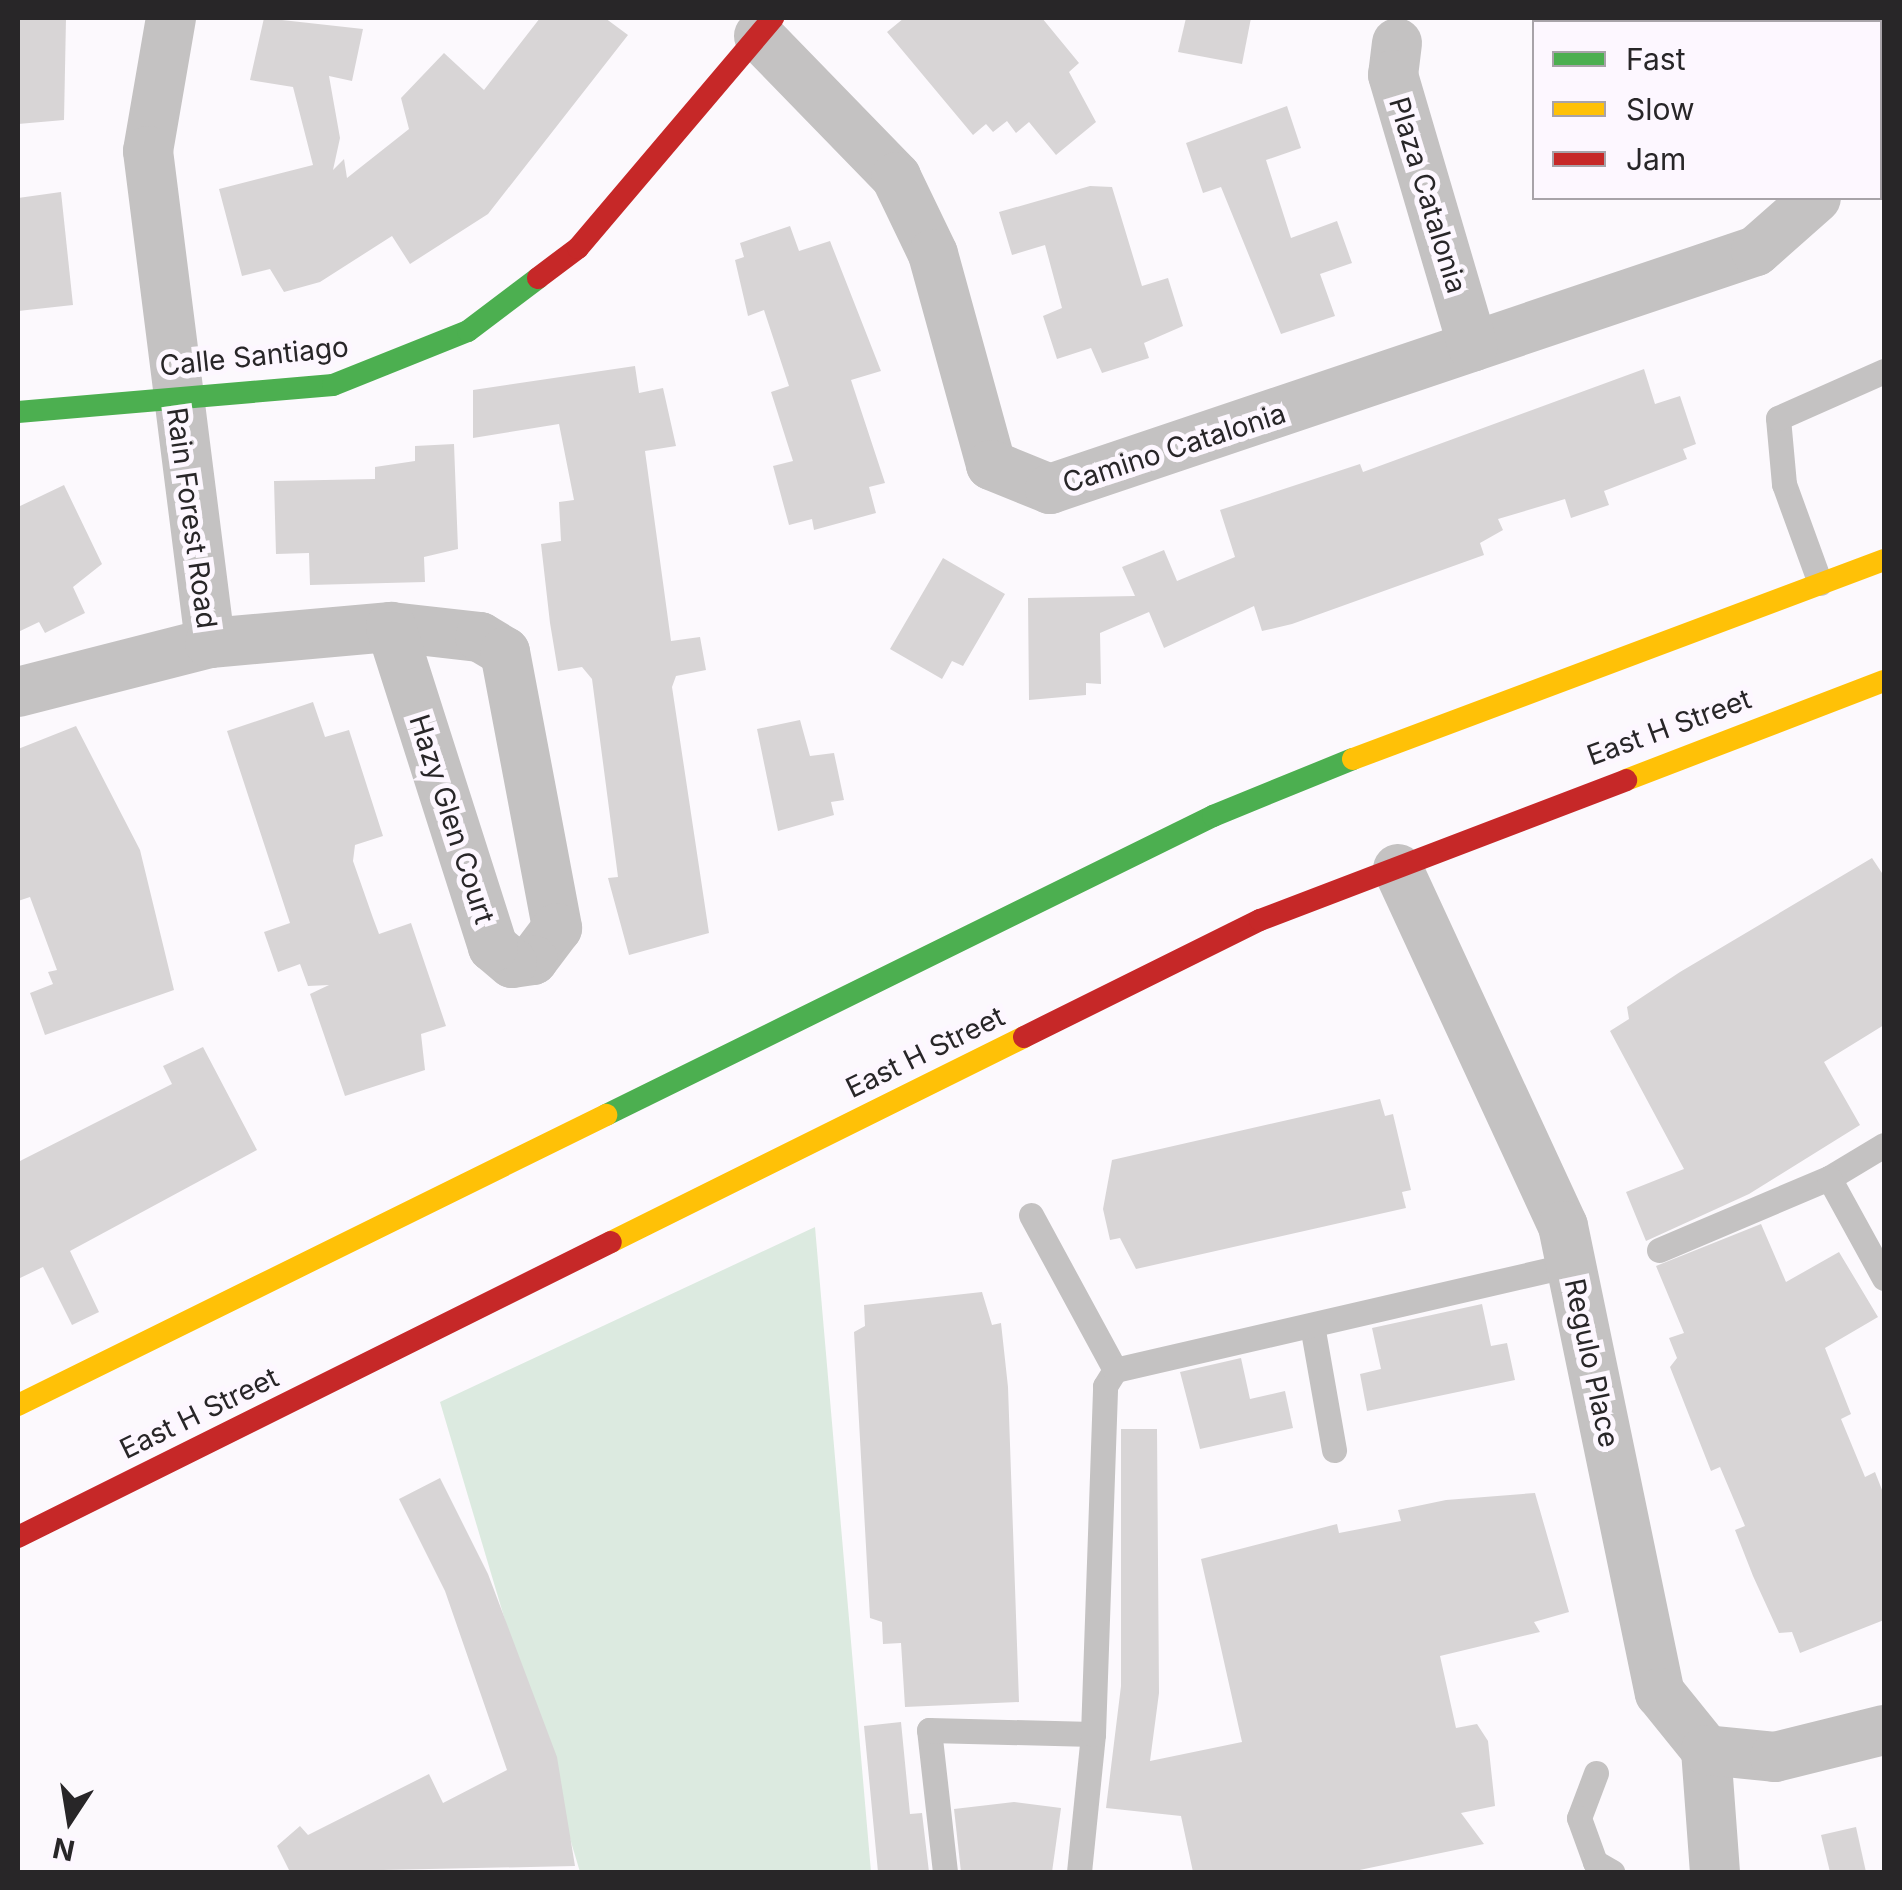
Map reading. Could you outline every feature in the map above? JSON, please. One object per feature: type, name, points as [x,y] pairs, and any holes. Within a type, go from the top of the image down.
[{"type":"main road","name":"Calle Santiago","points":[[18,412],[175,394],[333,384],[468,331],[578,248],[766,27]]},
{"type":"main road","points":[[18,1405],[1213,816],[1884,560]]},
{"type":"main road","name":"East H Street","points":[[18,1536],[1260,920],[1398,869],[1574,793],[1884,681]]},
{"type":"street","name":"Rain Forest Road","points":[[171,18],[148,151],[175,394],[210,642]]},
{"type":"street","name":"Camino Catalonia","points":[[766,27],[896,177],[933,254],[991,465],[1050,489],[1756,250],[1814,200]]},
{"type":"street","name":"Plaza Catalonia","points":[[1397,43],[1393,75],[1473,346]]},
{"type":"street","name":"Rain Forest Road","points":[[18,692],[210,642],[391,628],[480,637],[505,652]]},
{"type":"street","name":"Hazy Glen Court","points":[[391,628],[493,948],[512,963],[533,960],[556,928],[505,652]]},
{"type":"street","name":"Regulo Place","points":[[1398,869],[1563,1226],[1660,1692],[1706,1750]]},
{"type":"street","points":[[1715,1872],[1706,1750],[1774,1757],[1884,1730]]},
{"type":"lane","points":[[1820,583],[1784,484],[1778,418],[1884,372]]},
{"type":"lane","points":[[1659,1250],[1829,1178],[1884,1145]]},
{"type":"lane","points":[[1829,1178],[1884,1278]]},
{"type":"lane","points":[[1031,1215],[1115,1370]]},
{"type":"lane","points":[[1079,1872],[1094,1734],[1105,1386],[1115,1370],[1571,1265]]},
{"type":"lane","points":[[1312,1324],[1334,1450]]},
{"type":"lane","points":[[944,1872],[929,1730],[1094,1734]]},
{"type":"lane","points":[[1596,1774],[1579,1818],[1595,1862],[1612,1872]]},
{"type":"shaded area","points":[[815,1227],[871,1872],[580,1872],[440,1402]]},
{"type":"building","points":[[18,18],[66,18],[64,120],[18,124]]},
{"type":"building","points":[[264,18],[363,29],[352,81],[329,76],[340,138],[333,170],[344,159],[347,178],[409,129],[401,98],[444,53],[484,90],[540,18],[605,18],[628,35],[488,214],[410,264],[392,236],[320,282],[284,292],[270,269],[242,276],[219,189],[313,165],[293,87],[250,80]]},
{"type":"building","points":[[904,18],[1042,18],[1079,63],[1069,72],[1096,122],[1056,155],[1029,122],[1016,133],[1007,121],[993,132],[986,124],[973,135],[887,32]]},
{"type":"building","points":[[1186,18],[1251,18],[1242,64],[1178,52]]},
{"type":"building","points":[[1287,106],[1301,148],[1266,160],[1291,238],[1337,221],[1352,263],[1320,274],[1335,316],[1281,334],[1221,187],[1203,193],[1186,143]]},
{"type":"building","points":[[1090,186],[1112,187],[1142,286],[1168,278],[1183,326],[1144,343],[1149,358],[1102,373],[1091,348],[1057,359],[1043,316],[1062,308],[1045,245],[1012,255],[999,212]]},
{"type":"building","points":[[61,192],[73,305],[18,311],[18,198]]},
{"type":"building","points":[[790,226],[799,251],[830,241],[881,371],[851,380],[885,483],[869,487],[876,513],[814,530],[812,519],[789,525],[773,466],[793,461],[771,392],[789,386],[764,310],[748,316],[735,260],[744,257],[740,243]]},
{"type":"building","points":[[635,366],[639,393],[663,388],[676,446],[645,451],[671,641],[700,637],[706,670],[676,676],[672,687],[709,933],[629,955],[608,878],[618,877],[592,679],[582,667],[558,671],[550,623],[541,544],[561,541],[559,502],[574,500],[559,424],[473,438],[473,390]]},
{"type":"building","points":[[1644,369],[1655,404],[1680,396],[1696,444],[1683,449],[1687,459],[1604,491],[1609,505],[1571,518],[1565,499],[1498,519],[1503,530],[1480,543],[1484,555],[1292,624],[1262,631],[1254,606],[1164,648],[1149,612],[1100,633],[1101,684],[1086,683],[1086,695],[1029,700],[1028,598],[1135,596],[1122,567],[1164,550],[1177,581],[1235,557],[1220,510],[1360,464],[1363,472]]},
{"type":"building","points":[[454,444],[458,549],[424,557],[425,582],[310,585],[309,553],[276,554],[274,481],[375,479],[375,467],[415,461],[415,446]]},
{"type":"building","points":[[64,485],[102,564],[73,587],[85,613],[45,633],[39,622],[18,632],[18,507]]},
{"type":"building","points":[[943,558],[1005,594],[963,666],[952,661],[942,679],[890,649]]},
{"type":"building","points":[[313,702],[325,737],[349,730],[383,836],[355,845],[353,861],[379,934],[411,923],[446,1026],[421,1034],[425,1070],[345,1096],[310,994],[329,985],[308,986],[300,964],[278,972],[264,932],[290,923],[227,731]]},
{"type":"building","points":[[800,720],[810,756],[834,753],[844,800],[831,802],[834,815],[778,831],[757,729]]},
{"type":"building","points":[[76,726],[140,850],[174,990],[45,1035],[30,993],[53,984],[48,972],[57,970],[30,897],[18,901],[18,749]]},
{"type":"building","points":[[1872,858],[1884,876],[1884,1025],[1824,1062],[1860,1125],[1749,1194],[1646,1241],[1626,1192],[1684,1169],[1610,1031],[1629,1019],[1627,1007],[1680,972]]},
{"type":"building","points":[[203,1047],[257,1150],[70,1251],[99,1312],[72,1325],[43,1267],[18,1279],[18,1162],[172,1084],[163,1066]]},
{"type":"building","points":[[1380,1099],[1385,1116],[1393,1114],[1411,1190],[1402,1192],[1406,1208],[1136,1269],[1120,1238],[1110,1240],[1103,1209],[1112,1160]]},
{"type":"building","points":[[1761,1224],[1786,1282],[1839,1252],[1878,1317],[1825,1348],[1851,1414],[1841,1419],[1865,1477],[1875,1472],[1884,1495],[1884,1620],[1800,1653],[1792,1632],[1779,1633],[1753,1576],[1735,1530],[1745,1526],[1720,1467],[1711,1471],[1670,1367],[1677,1358],[1669,1338],[1684,1333],[1656,1266]]},
{"type":"building","points":[[982,1292],[992,1325],[1001,1323],[1008,1387],[1019,1702],[905,1707],[901,1643],[883,1644],[882,1622],[870,1618],[854,1332],[865,1326],[864,1305]]},
{"type":"building","points":[[1482,1304],[1491,1346],[1507,1343],[1515,1380],[1367,1411],[1360,1374],[1381,1369],[1372,1328]]},
{"type":"building","points":[[1241,1358],[1250,1399],[1285,1391],[1293,1428],[1200,1449],[1180,1372]]},
{"type":"building","points":[[1121,1429],[1157,1429],[1159,1693],[1150,1761],[1242,1742],[1201,1559],[1337,1524],[1339,1533],[1401,1521],[1398,1510],[1446,1500],[1535,1493],[1569,1612],[1534,1622],[1540,1632],[1440,1656],[1456,1728],[1477,1724],[1488,1741],[1495,1806],[1461,1813],[1484,1844],[1350,1872],[1193,1872],[1181,1816],[1106,1808],[1121,1686]]},
{"type":"building","points":[[440,1478],[488,1574],[557,1757],[575,1866],[290,1872],[277,1846],[300,1826],[308,1835],[429,1774],[443,1803],[507,1770],[445,1591],[399,1499]]},
{"type":"building","points":[[901,1722],[910,1814],[922,1813],[929,1872],[878,1872],[864,1726]]},
{"type":"building","points":[[1014,1802],[1061,1808],[1052,1872],[961,1872],[954,1809]]},
{"type":"building","points":[[1856,1827],[1866,1872],[1830,1872],[1821,1835]]},
{"type":"traffic: fast","points":[[18,412],[333,385],[468,331],[538,278]]},
{"type":"traffic: fast","points":[[606,1115],[1213,816],[1353,759]]},
{"type":"traffic: slow","points":[[1353,759],[1884,560]]},
{"type":"traffic: slow","points":[[1626,780],[1884,681]]},
{"type":"traffic: slow","points":[[611,1242],[1024,1037]]},
{"type":"traffic: slow","points":[[18,1405],[606,1115]]},
{"type":"traffic: jam","points":[[538,278],[578,248],[773,18]]},
{"type":"traffic: jam","points":[[1024,1037],[1260,920],[1626,780]]},
{"type":"traffic: jam","points":[[18,1537],[611,1242]]}]
